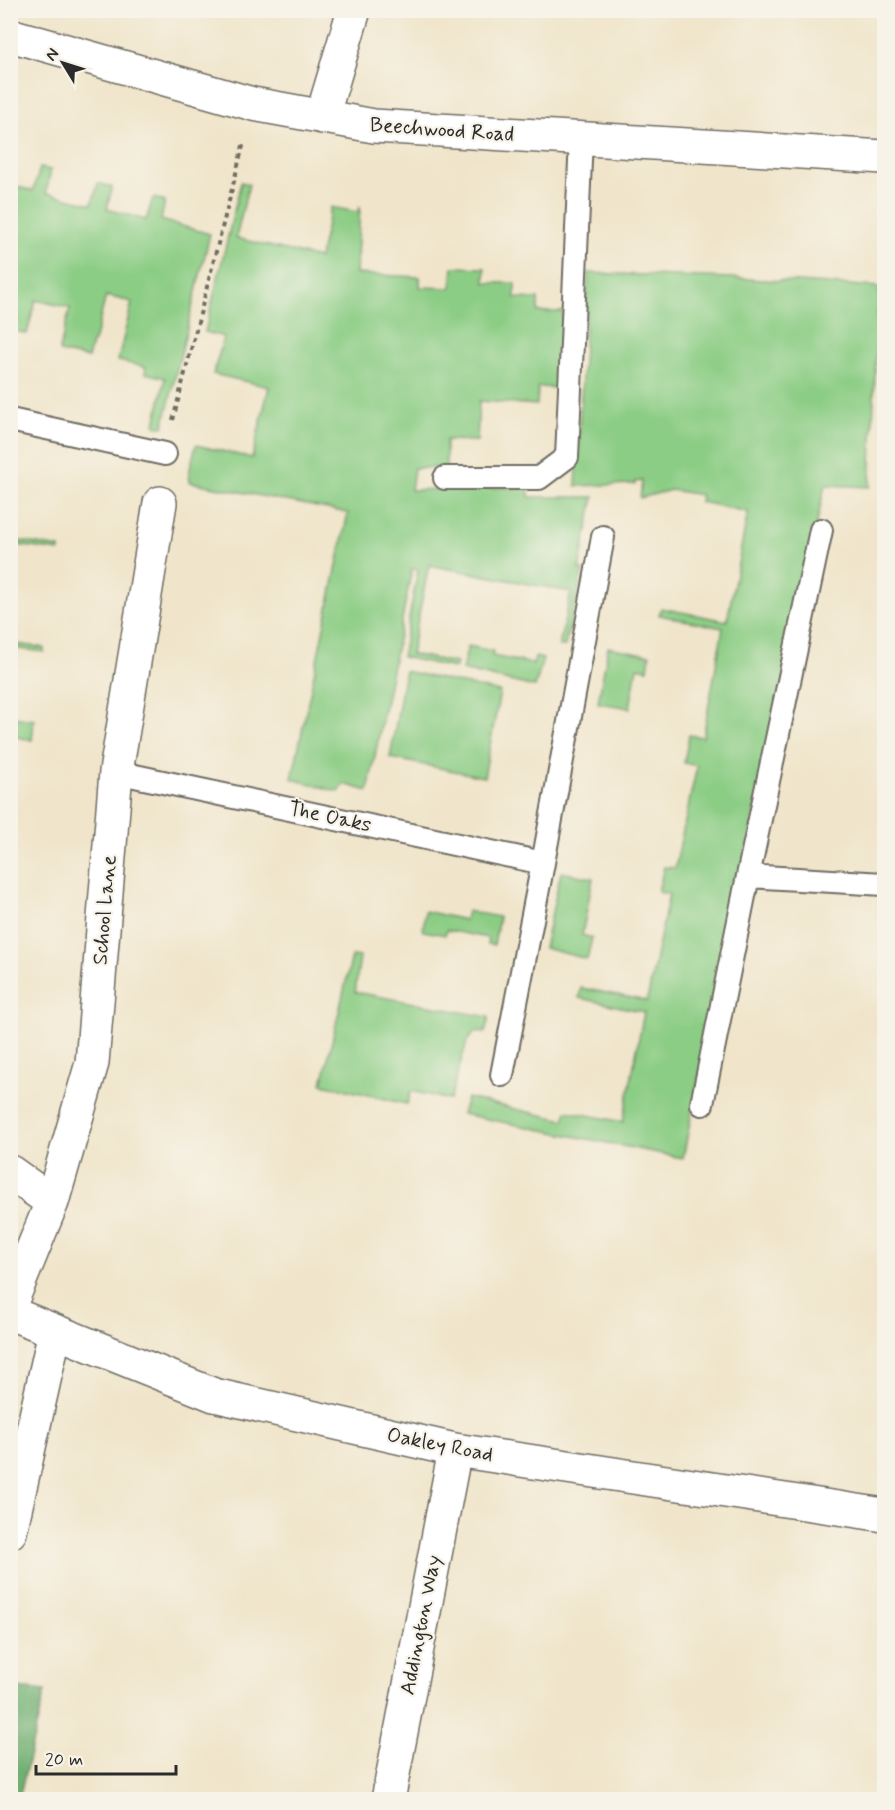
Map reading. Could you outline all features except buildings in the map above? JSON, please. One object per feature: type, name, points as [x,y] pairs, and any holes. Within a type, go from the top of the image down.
[{"type":"street","points":[[322,117],[354,10]]},
{"type":"street","name":"Beechwood Road","points":[[10,35],[253,104],[374,126],[885,157]]},
{"type":"street","name":"School Lane","points":[[10,1305],[52,1202],[92,1063],[116,772],[160,503]]},
{"type":"street","points":[[10,1172],[52,1202]]},
{"type":"street","name":"Oakley Road","points":[[10,1313],[214,1395],[455,1450],[885,1515]]},
{"type":"street","points":[[10,1532],[55,1331]]},
{"type":"street","name":"Addington Way","points":[[388,1800],[455,1450]]},
{"type":"lane","points":[[445,478],[539,478],[567,457],[581,138]]},
{"type":"lane","points":[[10,420],[165,454]]},
{"type":"lane","points":[[702,1104],[821,530]]},
{"type":"lane","points":[[502,1075],[603,537]]},
{"type":"lane","name":"The Oaks","points":[[116,772],[543,863]]},
{"type":"lane","points":[[748,876],[885,884]]},
{"type":"path","points":[[165,454],[253,104]]},
{"type":"green space","points":[[40,168],[51,170],[46,193],[92,204],[98,183],[112,187],[107,209],[146,220],[153,198],[165,201],[161,220],[210,234],[163,427],[155,425],[165,378],[145,373],[146,367],[118,361],[132,302],[106,296],[88,358],[59,352],[70,308],[36,300],[27,334],[11,330],[11,185],[33,191]]},
{"type":"green space","points":[[241,182],[249,184],[236,238],[319,258],[331,207],[357,212],[360,207],[356,274],[420,277],[420,287],[451,288],[453,267],[485,268],[485,283],[515,283],[515,298],[538,299],[538,312],[563,312],[558,388],[538,387],[537,405],[479,401],[477,441],[446,440],[446,468],[414,468],[411,490],[529,487],[529,497],[594,497],[579,569],[583,570],[565,646],[559,646],[571,592],[429,565],[411,654],[456,663],[455,668],[402,657],[418,570],[412,569],[368,791],[344,784],[339,792],[292,779],[348,513],[190,482],[189,473],[196,445],[252,458],[269,387],[213,374],[224,337],[205,332]]},
{"type":"green space","points":[[588,273],[732,278],[879,287],[870,487],[825,485],[710,1021],[683,1158],[462,1114],[467,1098],[564,1120],[567,1111],[623,1122],[644,1012],[579,998],[581,988],[647,1001],[669,894],[658,892],[664,867],[675,868],[697,766],[684,763],[689,735],[703,737],[723,628],[659,615],[661,608],[727,621],[748,512],[700,502],[701,495],[671,490],[640,498],[642,481],[635,482],[635,484],[576,486]]},
{"type":"green space","points":[[11,541],[60,548],[59,551],[11,544]]},
{"type":"green space","points":[[10,643],[44,648],[44,652],[11,648]]},
{"type":"green space","points":[[468,646],[493,651],[492,656],[534,664],[535,657],[543,659],[535,687],[462,670]]},
{"type":"green space","points":[[608,647],[650,655],[648,669],[637,667],[630,708],[598,703]]},
{"type":"green space","points":[[405,671],[500,692],[484,777],[390,758]]},
{"type":"green space","points":[[11,717],[34,720],[32,740],[11,736]]},
{"type":"green space","points":[[561,872],[593,878],[582,935],[592,938],[587,959],[544,948]]},
{"type":"green space","points":[[425,911],[465,920],[467,911],[499,917],[494,945],[487,944],[488,938],[447,930],[445,935],[423,931]]},
{"type":"green space","points":[[352,956],[360,957],[355,992],[489,1017],[485,1033],[475,1031],[467,1041],[450,1100],[411,1091],[407,1104],[322,1084]]},
{"type":"green space","points":[[16,1688],[45,1691],[19,1799],[11,1799],[11,1708]]}]
